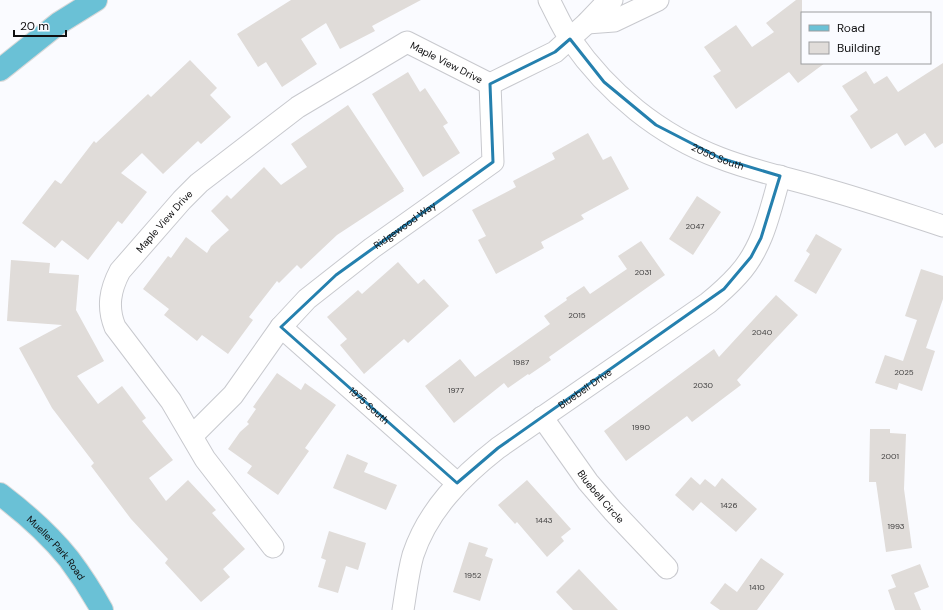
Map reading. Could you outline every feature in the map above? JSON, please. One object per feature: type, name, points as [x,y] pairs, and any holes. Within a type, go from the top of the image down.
[{"type":"main road","points":[[0,70],[30,44],[59,23],[96,0]]},
{"type":"main road","name":"Mueller Park Road","points":[[0,494],[45,532],[68,558],[89,587],[102,610]]},
{"type":"street","name":"2050 South","points":[[549,0],[570,39],[604,82],[656,125],[687,143],[720,158],[824,188],[943,226]]},
{"type":"street","points":[[490,84],[555,52],[606,3],[612,0]]},
{"type":"street","points":[[586,23],[614,21],[658,0]]},
{"type":"street","name":"Maple View Drive","points":[[273,547],[205,459],[171,401],[115,327],[111,316],[110,299],[114,282],[120,271],[182,200],[199,183],[298,107],[407,42],[490,84]]},
{"type":"street","name":"Ridgewood Way","points":[[192,436],[233,396],[281,327],[307,299],[372,248],[493,162],[490,84]]},
{"type":"street","name":"Bluebell Drive","points":[[403,610],[407,581],[414,554],[424,529],[439,506],[457,483],[476,465],[542,417],[708,303],[729,284],[739,274],[751,257],[761,238],[780,176]]},
{"type":"street","name":"1975 South","points":[[281,327],[457,483]]},
{"type":"street","name":"Bluebell Circle","points":[[542,417],[588,482],[628,528],[667,568]]},
{"type":"highlighted area","points":[[570,39],[604,82],[656,125],[720,158],[780,176],[761,238],[751,257],[724,289],[498,448],[457,483],[281,327],[336,275],[493,162],[490,84],[555,52]]},
{"type":"building","points":[[291,0],[421,0],[372,26],[375,31],[340,49],[326,23],[301,39],[317,64],[282,87],[266,62],[258,67],[237,34]]},
{"type":"building","points":[[796,0],[802,0],[801,64],[824,64],[798,83],[789,72],[736,109],[713,76],[721,71],[704,47],[736,25],[752,47],[774,32],[766,23]]},
{"type":"building","points":[[190,60],[217,88],[210,95],[231,117],[201,144],[198,141],[163,174],[142,153],[121,173],[147,192],[122,224],[118,221],[88,260],[62,240],[55,248],[22,223],[55,180],[61,184],[94,141],[96,143],[148,94],[151,97]]},
{"type":"building","points":[[943,63],[943,143],[935,148],[925,133],[905,146],[897,133],[871,149],[850,116],[858,110],[842,86],[866,71],[874,84],[887,76],[898,92]]},
{"type":"building","points":[[408,72],[420,92],[425,88],[448,123],[443,126],[460,153],[423,177],[372,94]]},
{"type":"building","points":[[348,105],[404,191],[337,235],[301,269],[297,265],[279,283],[277,281],[249,317],[253,320],[228,354],[202,335],[197,341],[164,315],[169,309],[143,289],[168,256],[171,258],[186,237],[207,253],[211,246],[229,230],[211,211],[227,195],[231,199],[264,167],[281,185],[307,167],[291,144]]},
{"type":"building","points":[[588,133],[603,160],[611,156],[629,189],[581,215],[584,219],[541,242],[544,248],[496,274],[478,240],[486,236],[472,210],[516,187],[513,181],[555,159],[552,153]]},
{"type":"building","points":[[697,196],[721,212],[693,255],[669,239]]},
{"type":"building","points":[[816,234],[842,249],[816,294],[794,281],[810,254],[806,251]]},
{"type":"building","points":[[641,241],[665,275],[549,357],[551,360],[508,388],[504,383],[454,423],[425,386],[460,359],[475,377],[550,324],[544,316],[567,300],[566,298],[584,286],[590,294],[627,269],[618,256]]},
{"type":"building","points":[[11,260],[50,263],[49,273],[79,275],[76,310],[104,361],[77,376],[98,404],[122,386],[146,418],[142,421],[173,460],[149,478],[166,501],[188,480],[216,510],[212,513],[245,549],[223,569],[230,577],[201,602],[165,563],[168,559],[131,519],[91,466],[94,463],[52,408],[19,348],[62,325],[7,321]]},
{"type":"building","points":[[398,262],[418,284],[424,279],[449,306],[408,343],[404,339],[364,374],[340,345],[347,339],[327,317],[358,290],[362,294]]},
{"type":"building","points":[[921,269],[943,276],[943,299],[926,348],[935,351],[922,391],[899,383],[897,390],[875,383],[885,355],[903,361],[917,320],[905,316]]},
{"type":"building","points":[[776,295],[798,315],[737,380],[741,385],[692,422],[687,416],[626,461],[604,431],[714,349],[719,357]]},
{"type":"building","points":[[277,373],[301,390],[305,383],[336,405],[305,448],[309,451],[278,495],[247,473],[252,466],[228,449],[240,432],[249,424],[247,422],[256,409],[253,407]]},
{"type":"building","points":[[870,429],[890,429],[890,433],[906,434],[904,489],[912,548],[886,552],[876,482],[869,482]]},
{"type":"building","points":[[347,454],[368,463],[364,472],[397,485],[386,510],[333,488]]},
{"type":"building","points":[[691,477],[700,485],[705,479],[715,487],[722,478],[757,509],[736,532],[701,502],[693,511],[675,495]]},
{"type":"building","points":[[527,480],[571,529],[561,537],[564,541],[547,557],[517,522],[515,524],[498,505]]},
{"type":"building","points":[[329,531],[366,543],[358,570],[346,566],[338,593],[318,587],[326,560],[321,558]]},
{"type":"building","points":[[469,542],[488,548],[485,556],[493,559],[480,601],[453,592]]},
{"type":"building","points":[[761,558],[784,574],[757,610],[720,610],[710,603],[725,583],[737,592]]},
{"type":"building","points":[[920,564],[929,587],[914,593],[921,610],[895,610],[888,590],[896,587],[891,575]]},
{"type":"building","points":[[579,569],[618,610],[573,610],[556,592]]}]
